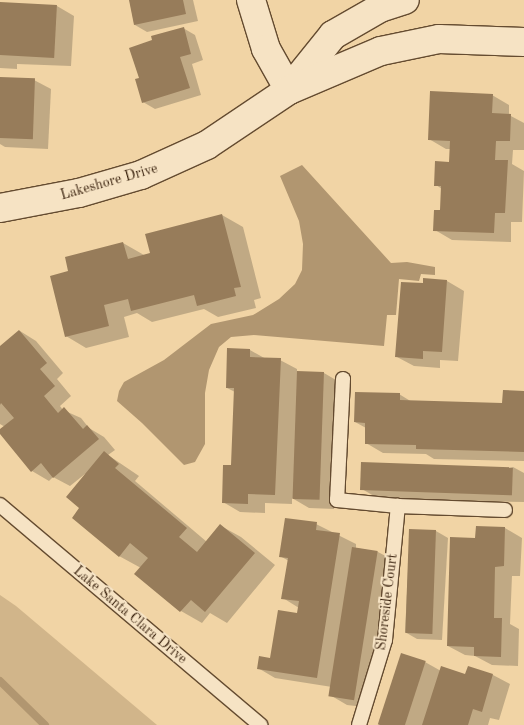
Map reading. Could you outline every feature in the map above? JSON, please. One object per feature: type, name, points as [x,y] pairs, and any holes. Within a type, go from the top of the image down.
[{"type":"street","points":[[251,0],[266,49],[289,90]]},
{"type":"street","name":"Lakeshore Drive","points":[[289,90],[333,36],[380,8],[405,0]]},
{"type":"street","name":"Lakeshore Drive","points":[[0,208],[79,193],[141,175],[207,145],[289,90],[381,51],[439,39],[524,42]]},
{"type":"lane","points":[[342,379],[337,500],[398,506],[505,510]]},
{"type":"lane","name":"Lake Santa Clara Drive","points":[[0,506],[260,725]]},
{"type":"lane","name":"Shoreside Court","points":[[359,725],[385,640],[398,506]]},
{"type":"shaded area","points":[[302,165],[391,263],[407,262],[435,267],[435,275],[421,274],[419,281],[399,279],[396,315],[387,315],[384,346],[254,335],[231,337],[219,347],[209,370],[205,393],[205,444],[195,462],[184,465],[117,401],[119,391],[124,382],[164,360],[211,324],[253,315],[279,299],[295,284],[302,270],[303,244],[299,221],[280,176]]},
{"type":"shaded area","points":[[0,595],[16,606],[157,725],[0,725]]},
{"type":"building","points":[[129,0],[183,0],[186,14],[134,25]]},
{"type":"building","points":[[0,2],[57,5],[54,58],[0,55]]},
{"type":"building","points":[[184,27],[191,54],[180,57],[190,88],[142,103],[135,79],[139,78],[129,48],[152,40],[151,36]]},
{"type":"building","points":[[0,77],[35,78],[33,139],[0,138]]},
{"type":"building","points":[[430,91],[493,94],[492,113],[511,114],[510,141],[496,141],[495,160],[508,160],[505,213],[495,213],[494,233],[433,231],[434,210],[440,210],[441,186],[434,186],[435,161],[449,162],[450,141],[428,140]]},
{"type":"building","points":[[222,214],[241,287],[234,288],[236,296],[197,306],[194,295],[131,311],[128,299],[104,305],[109,326],[65,337],[50,276],[68,271],[65,257],[123,242],[128,259],[150,253],[145,234]]},
{"type":"building","points":[[423,278],[447,280],[442,352],[423,351],[423,359],[395,357],[401,282],[423,283]]},
{"type":"building","points":[[19,330],[47,363],[40,369],[55,386],[44,396],[58,413],[64,407],[83,429],[87,425],[99,439],[53,478],[41,463],[31,472],[0,434],[0,429],[14,418],[1,403],[0,405],[0,346]]},
{"type":"building","points":[[227,348],[250,349],[250,357],[281,358],[275,495],[248,494],[248,504],[222,503],[223,465],[231,465],[234,388],[226,388]]},
{"type":"building","points":[[297,371],[324,372],[320,500],[293,499]]},
{"type":"building","points":[[503,390],[524,391],[524,452],[416,449],[416,445],[365,444],[365,423],[354,422],[355,392],[400,393],[400,400],[502,403]]},
{"type":"building","points":[[104,451],[119,464],[115,468],[187,528],[179,537],[197,552],[220,524],[255,553],[205,612],[191,600],[180,612],[134,574],[148,558],[130,543],[119,557],[72,518],[79,508],[66,497]]},
{"type":"building","points":[[361,462],[513,467],[512,495],[360,490]]},
{"type":"building","points":[[285,518],[317,522],[316,530],[340,533],[317,678],[257,669],[259,656],[270,658],[278,610],[297,613],[299,601],[281,599],[288,558],[279,557]]},
{"type":"building","points":[[476,526],[505,527],[504,566],[495,567],[494,618],[502,618],[501,657],[474,656],[474,647],[447,646],[450,537],[475,538]]},
{"type":"building","points":[[409,529],[436,530],[432,634],[405,633]]},
{"type":"building","points":[[352,547],[378,551],[354,700],[328,696]]},
{"type":"building","points":[[401,653],[426,661],[405,725],[378,724]]},
{"type":"building","points":[[441,666],[465,674],[468,666],[493,674],[482,712],[473,709],[468,725],[422,725]]},
{"type":"waterway","points":[[0,681],[45,725]]}]
